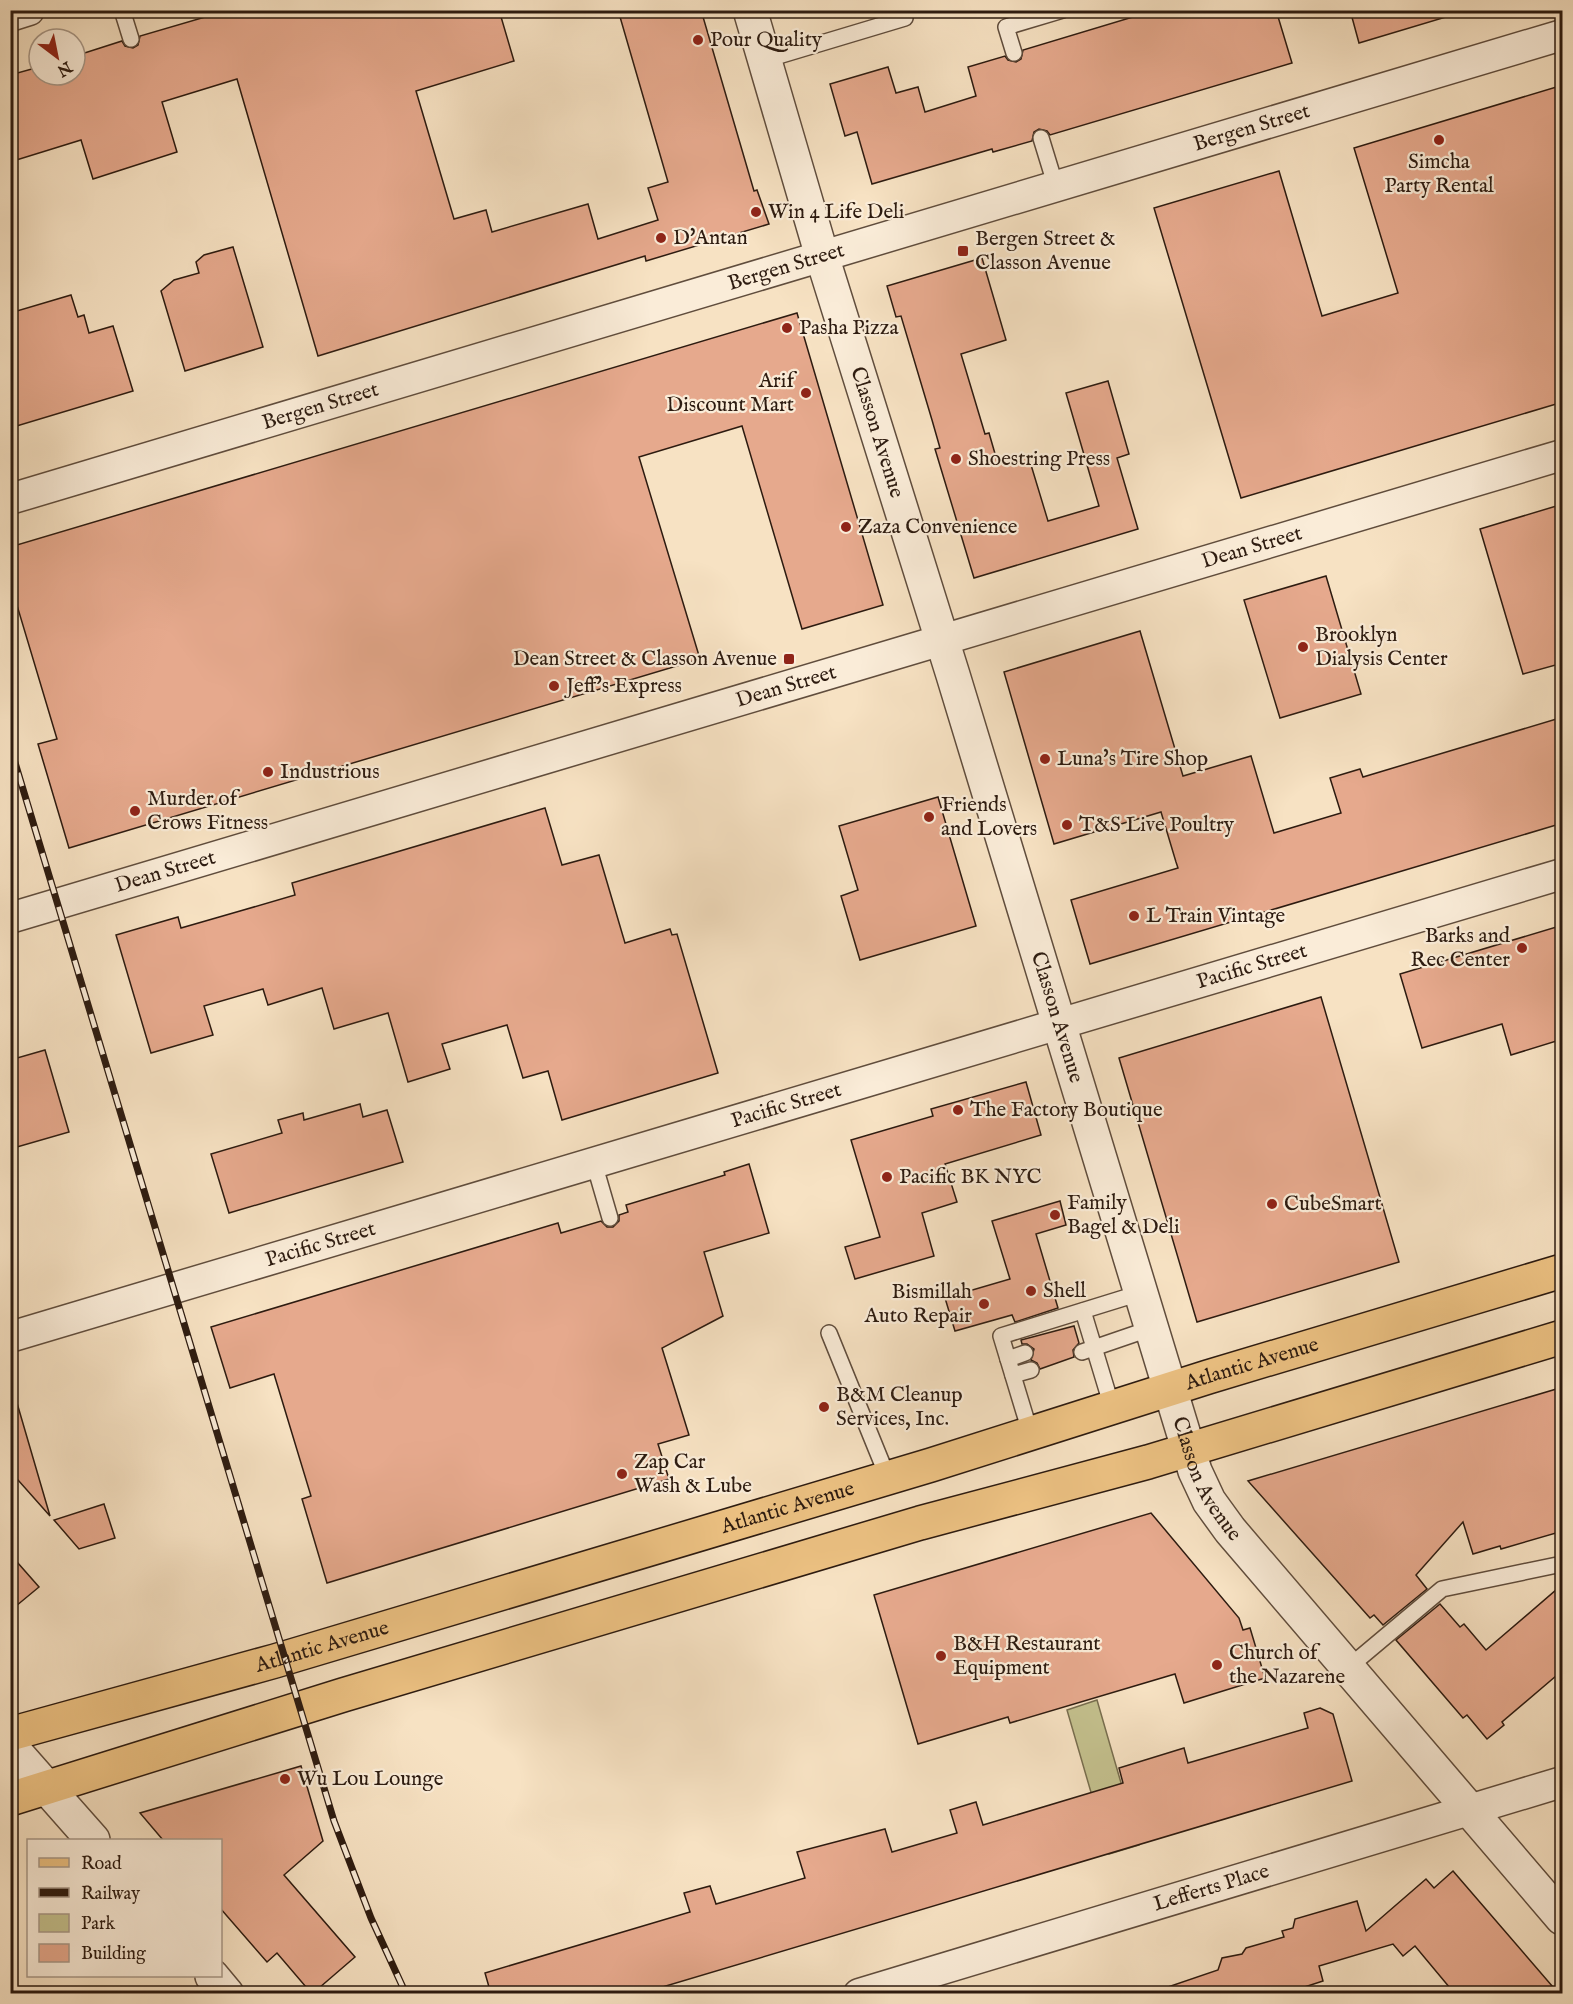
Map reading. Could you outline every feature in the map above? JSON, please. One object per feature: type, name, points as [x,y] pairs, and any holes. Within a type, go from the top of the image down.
[{"type":"main road","name":"Atlantic Avenue","points":[[10,1734],[275,1661],[1031,1435],[1170,1389],[1563,1271]]},
{"type":"main road","points":[[10,1799],[303,1707],[920,1523],[1188,1450],[1563,1337]]},
{"type":"street","points":[[10,16],[29,10]]},
{"type":"street","name":"Classon Avenue","points":[[750,10],[822,256],[942,640],[1188,1450],[1202,1488],[1219,1515],[1563,1918]]},
{"type":"street","name":"Bergen Street","points":[[10,499],[1563,35]]},
{"type":"street","name":"Dean Street","points":[[10,918],[1563,455]]},
{"type":"street","name":"Pacific Street","points":[[10,1337],[1563,874]]},
{"type":"street","points":[[10,1746],[92,1839]]},
{"type":"street","name":"Lefferts Place","points":[[859,1994],[1563,1782]]},
{"type":"street","points":[[213,1977],[227,1994]]},
{"type":"lane","points":[[122,10],[131,39]]},
{"type":"lane","points":[[1014,53],[1006,27],[1063,10]]},
{"type":"lane","points":[[765,60],[905,18]]},
{"type":"lane","points":[[1041,138],[1056,187]]},
{"type":"lane","points":[[594,1163],[610,1218]]},
{"type":"lane","points":[[1031,1435],[1001,1336],[1140,1293]]},
{"type":"lane","points":[[1083,1311],[1083,1333],[1112,1407]]},
{"type":"lane","points":[[1089,1350],[1152,1328]]},
{"type":"lane","points":[[830,1333],[888,1478]]},
{"type":"lane","points":[[1008,1359],[1025,1353]]},
{"type":"lane","points":[[1013,1375],[1031,1370]]},
{"type":"lane","points":[[1349,1667],[1442,1589],[1563,1564]]},
{"type":"green space","points":[[1097,1700],[1139,1845],[1109,1854],[1067,1710]]},
{"type":"building","points":[[229,10],[499,10],[514,61],[416,91],[454,219],[486,210],[492,232],[588,204],[598,239],[658,220],[648,188],[668,182],[618,10],[701,10],[754,191],[757,190],[769,224],[646,261],[645,256],[318,356],[237,79],[162,102],[177,152],[93,179],[81,140],[10,162],[10,75],[27,70],[27,87],[87,87],[87,52],[122,41],[125,46],[133,48],[138,45],[140,36]]},
{"type":"building","points":[[1156,10],[1276,10],[1292,63],[1050,135],[1047,131],[1039,129],[1034,132],[1032,141],[993,152],[992,149],[872,184],[857,132],[845,136],[830,84],[888,67],[896,93],[918,87],[925,112],[976,96],[968,67],[1005,56],[1008,60],[1016,62],[1021,59],[1023,50]]},
{"type":"building","points":[[1350,10],[1446,10],[1446,17],[1359,43]]},
{"type":"building","points":[[1563,85],[1563,402],[1241,498],[1154,208],[1279,171],[1322,316],[1398,293],[1354,148]]},
{"type":"building","points":[[233,247],[263,347],[185,371],[161,291],[174,280],[199,273],[196,262],[204,255]]},
{"type":"building","points":[[982,258],[1006,340],[961,354],[985,434],[989,433],[998,464],[1028,455],[1048,521],[1099,506],[1066,393],[1108,381],[1129,454],[1117,458],[1138,529],[974,578],[935,449],[940,448],[932,420],[901,316],[896,317],[887,286]]},
{"type":"building","points":[[71,295],[78,317],[84,315],[89,333],[113,326],[133,391],[10,428],[10,313]]},
{"type":"building","points":[[797,313],[883,605],[802,629],[742,426],[639,457],[700,659],[69,848],[38,744],[57,739],[10,582],[10,547]]},
{"type":"building","points":[[1563,504],[1563,663],[1523,674],[1480,529]]},
{"type":"building","name":"Brooklyn Dialysis Center","points":[[1326,576],[1361,694],[1280,718],[1244,600]]},
{"type":"building","points":[[1140,631],[1183,776],[1251,756],[1274,833],[1341,813],[1330,778],[1360,769],[1363,777],[1563,717],[1563,823],[1090,964],[1071,900],[1178,868],[1161,812],[1054,844],[1004,672]]},
{"type":"building","points":[[938,797],[976,926],[860,960],[841,896],[858,890],[839,826]]},
{"type":"building","points":[[545,808],[562,865],[599,855],[625,943],[670,929],[672,935],[677,934],[718,1073],[562,1120],[548,1071],[523,1078],[507,1025],[442,1044],[450,1069],[408,1082],[388,1013],[334,1029],[322,988],[268,1005],[263,989],[204,1006],[213,1035],[151,1053],[116,935],[178,917],[181,928],[295,895],[292,883]]},
{"type":"building","points":[[1563,925],[1563,1039],[1511,1055],[1502,1024],[1422,1048],[1400,974]]},
{"type":"building","name":"CubeSmart","points":[[1321,997],[1399,1262],[1197,1322],[1119,1058]]},
{"type":"building","points":[[45,1050],[69,1132],[10,1149],[10,1060]]},
{"type":"building","points":[[1026,1082],[1041,1135],[945,1164],[957,1202],[922,1213],[934,1256],[855,1279],[845,1247],[880,1237],[851,1140],[933,1116],[931,1109]]},
{"type":"building","points":[[360,1104],[363,1117],[387,1110],[403,1162],[229,1213],[211,1154],[282,1133],[278,1120],[303,1113],[304,1120]]},
{"type":"building","points":[[749,1164],[769,1233],[704,1252],[723,1316],[662,1348],[689,1435],[658,1444],[669,1479],[327,1583],[302,1499],[311,1496],[274,1374],[230,1388],[211,1327],[558,1223],[561,1233],[601,1221],[607,1227],[613,1227],[619,1221],[619,1215],[628,1212],[626,1205],[725,1175],[724,1172]]},
{"type":"building","points":[[1060,1201],[1066,1225],[1036,1234],[1058,1308],[1015,1322],[1012,1315],[955,1331],[945,1298],[1010,1279],[992,1221]]},
{"type":"building","name":"Shell","points":[[1074,1326],[1079,1343],[1073,1350],[1074,1357],[1040,1369],[1037,1363],[1031,1360],[1034,1349],[1027,1344],[1022,1344],[1021,1340]]},
{"type":"building","points":[[1563,1387],[1563,1531],[1501,1549],[1500,1546],[1473,1554],[1463,1522],[1416,1575],[1427,1589],[1383,1625],[1374,1615],[1370,1618],[1248,1481]]},
{"type":"building","points":[[17,1403],[50,1516],[10,1471],[10,1404]]},
{"type":"building","points":[[104,1504],[115,1538],[79,1549],[54,1520]]},
{"type":"building","points":[[1151,1513],[1239,1618],[1243,1630],[1250,1628],[1265,1678],[1184,1703],[1175,1674],[1010,1723],[1008,1717],[918,1744],[874,1595]]},
{"type":"building","points":[[10,1554],[39,1587],[10,1611]]},
{"type":"building","points":[[1563,1584],[1563,1670],[1502,1722],[1504,1725],[1487,1739],[1467,1715],[1463,1718],[1396,1640],[1440,1604],[1460,1627],[1464,1624],[1486,1650]]},
{"type":"building","points":[[1320,1708],[1333,1714],[1352,1781],[639,1994],[491,1994],[485,1973],[690,1912],[684,1893],[710,1886],[716,1904],[805,1878],[797,1852],[885,1829],[892,1852],[957,1833],[950,1810],[976,1802],[983,1825],[1123,1783],[1119,1768],[1184,1748],[1188,1763],[1308,1728],[1304,1713]]},
{"type":"building","points":[[301,1766],[323,1841],[284,1875],[355,1957],[312,1994],[277,1953],[267,1962],[222,1910],[222,1839],[162,1839],[140,1813]]},
{"type":"building","points":[[1453,1871],[1559,1994],[1455,1994],[1415,1946],[1403,1956],[1393,1944],[1319,1966],[1323,1981],[1283,1994],[1163,1994],[1162,1989],[1218,1970],[1222,1958],[1242,1954],[1246,1948],[1284,1937],[1282,1931],[1293,1928],[1295,1919],[1357,1901],[1366,1931],[1426,1879],[1434,1888]]},
{"type":"railway","points":[[10,746],[334,1821],[371,1918],[406,1994]]},
{"type":"place","name":"Pour Quality","points":[[698,40]]},
{"type":"place","name":"Simcha Party Rental","points":[[1439,140]]},
{"type":"place","name":"Win 4 Life Deli","points":[[756,212]]},
{"type":"place","name":"D'Antan","points":[[661,238]]},
{"type":"place","name":"Bergen Street & Classon Avenue","points":[[963,251]]},
{"type":"place","name":"Pasha Pizza","points":[[787,328]]},
{"type":"place","name":"Arif Discount Mart","points":[[806,393]]},
{"type":"place","name":"Shoestring Press","points":[[956,459]]},
{"type":"place","name":"Zaza Convenience","points":[[846,527]]},
{"type":"place","name":"Brooklyn Dialysis Center","points":[[1303,647]]},
{"type":"place","name":"Dean Street & Classon Avenue","points":[[789,659]]},
{"type":"place","name":"Jeff's Express","points":[[554,686]]},
{"type":"place","name":"Luna's Tire Shop","points":[[1045,759]]},
{"type":"place","name":"Industrious","points":[[268,772]]},
{"type":"place","name":"Murder of Crows Fitness","points":[[135,811]]},
{"type":"place","name":"Friends and Lovers","points":[[929,817]]},
{"type":"place","name":"T&S Live Poultry","points":[[1067,825]]},
{"type":"place","name":"L Train Vintage","points":[[1134,916]]},
{"type":"place","name":"Barks and Rec Center","points":[[1522,948]]},
{"type":"place","name":"The Factory Boutique","points":[[958,1110]]},
{"type":"place","name":"Pacific BK NYC","points":[[887,1177]]},
{"type":"place","name":"CubeSmart","points":[[1272,1204]]},
{"type":"place","name":"Family Bagel & Deli","points":[[1055,1215]]},
{"type":"place","name":"Shell","points":[[1031,1291]]},
{"type":"place","name":"Bismillah Auto Repair","points":[[984,1304]]},
{"type":"place","name":"B&M Cleanup Services, Inc.","points":[[824,1407]]},
{"type":"place","name":"Zap Car Wash & Lube","points":[[622,1474]]},
{"type":"place","name":"B&H Restaurant Equipment","points":[[941,1656]]},
{"type":"place","name":"Church of the Nazarene","points":[[1217,1665]]},
{"type":"place","name":"Wu Lou Lounge","points":[[285,1779]]}]
